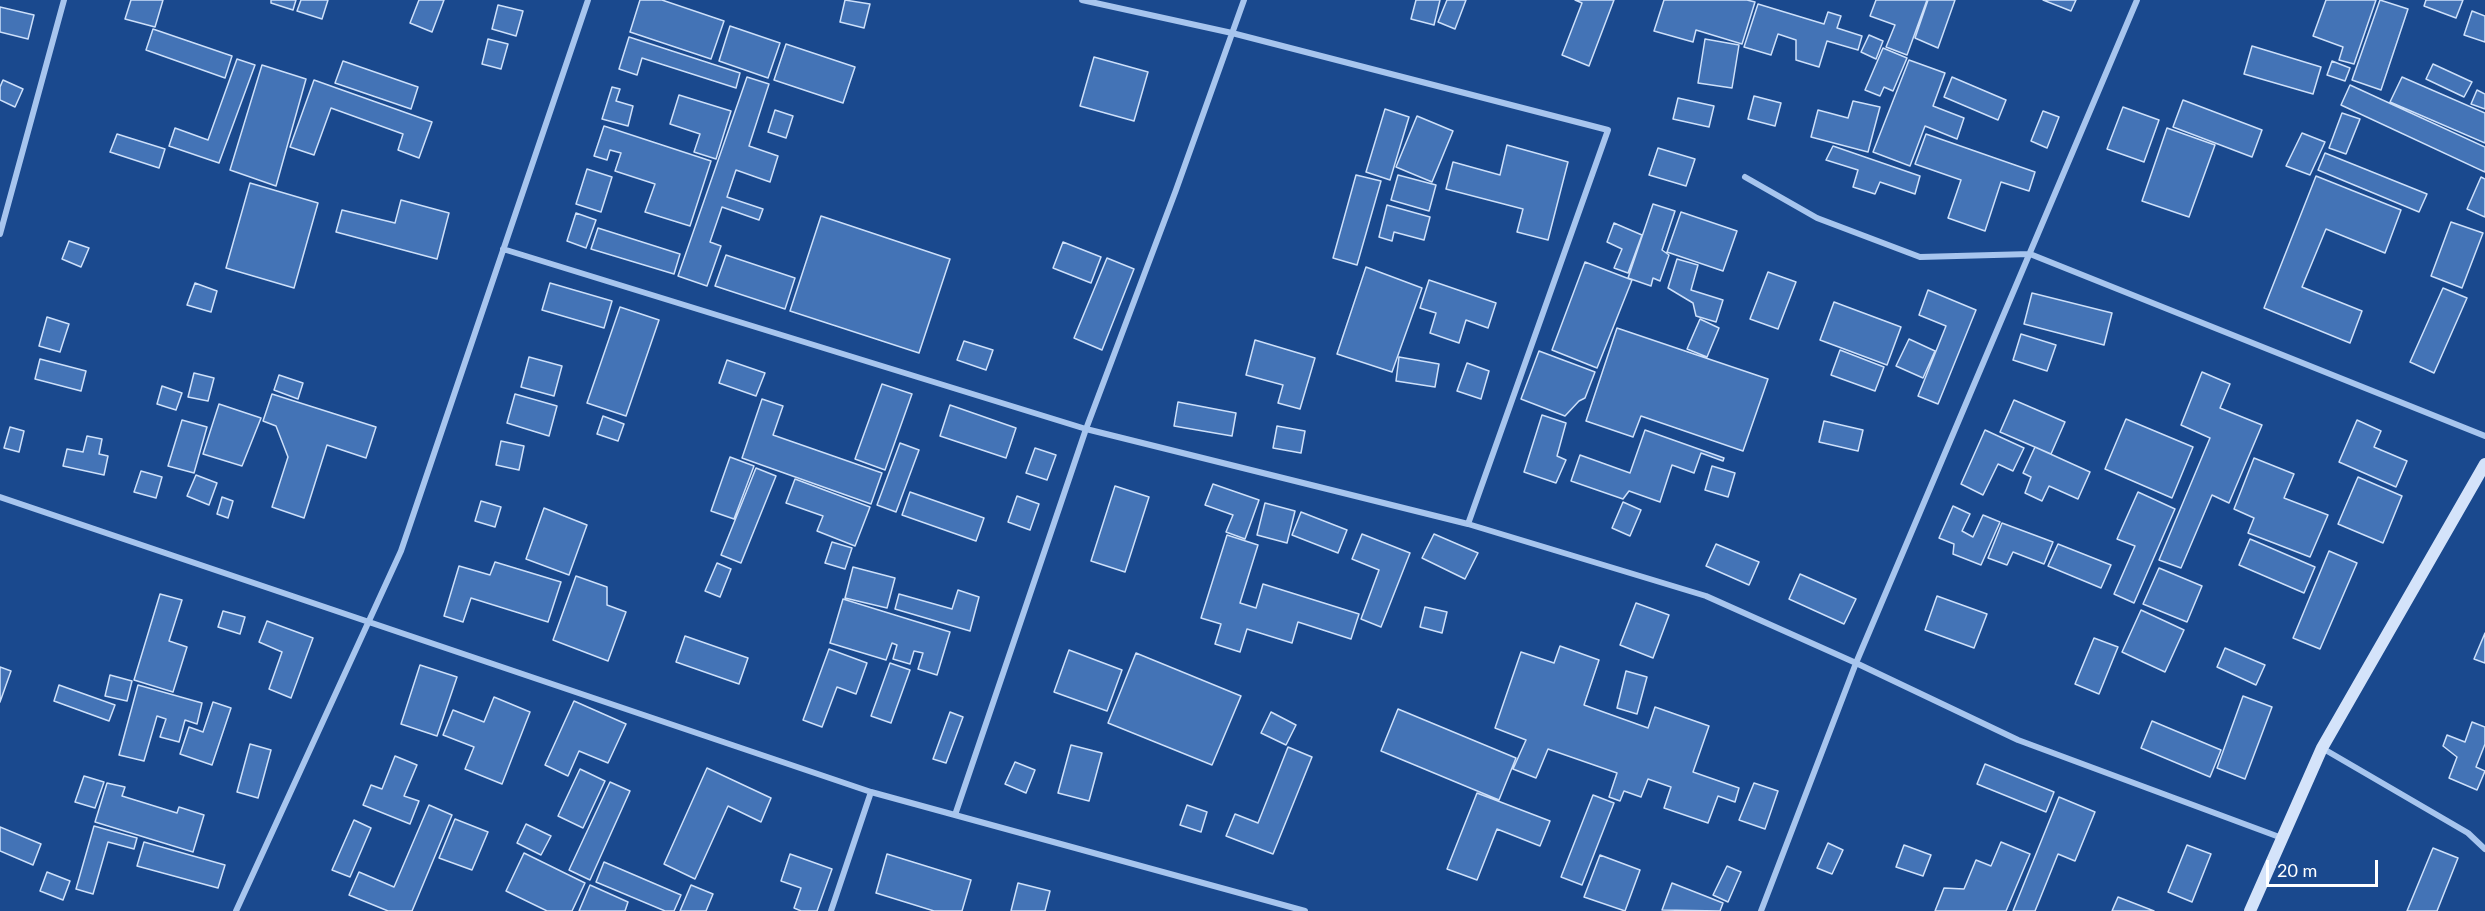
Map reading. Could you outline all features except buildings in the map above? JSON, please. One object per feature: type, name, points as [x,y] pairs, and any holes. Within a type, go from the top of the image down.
[{"type":"street","points":[[0,234],[64,0]]},
{"type":"street","points":[[236,911],[400,551],[588,0]]},
{"type":"street","points":[[1082,0],[1232,33],[1608,130],[1468,524]]},
{"type":"street","points":[[955,814],[1086,429],[1176,190],[1244,0]]},
{"type":"street","points":[[1761,911],[1856,663],[2137,0]]},
{"type":"street","points":[[1745,177],[1817,218],[1920,257],[2030,254],[2485,436]]},
{"type":"street","points":[[503,249],[1086,429],[1468,524],[1706,596],[1856,663],[2018,740],[2283,838]]},
{"type":"street","points":[[2250,911],[2322,748],[2485,464]]},
{"type":"street","points":[[0,497],[871,792],[1305,911]]},
{"type":"street","points":[[2322,748],[2468,833],[2485,849]]},
{"type":"street","points":[[831,911],[871,792]]}]
